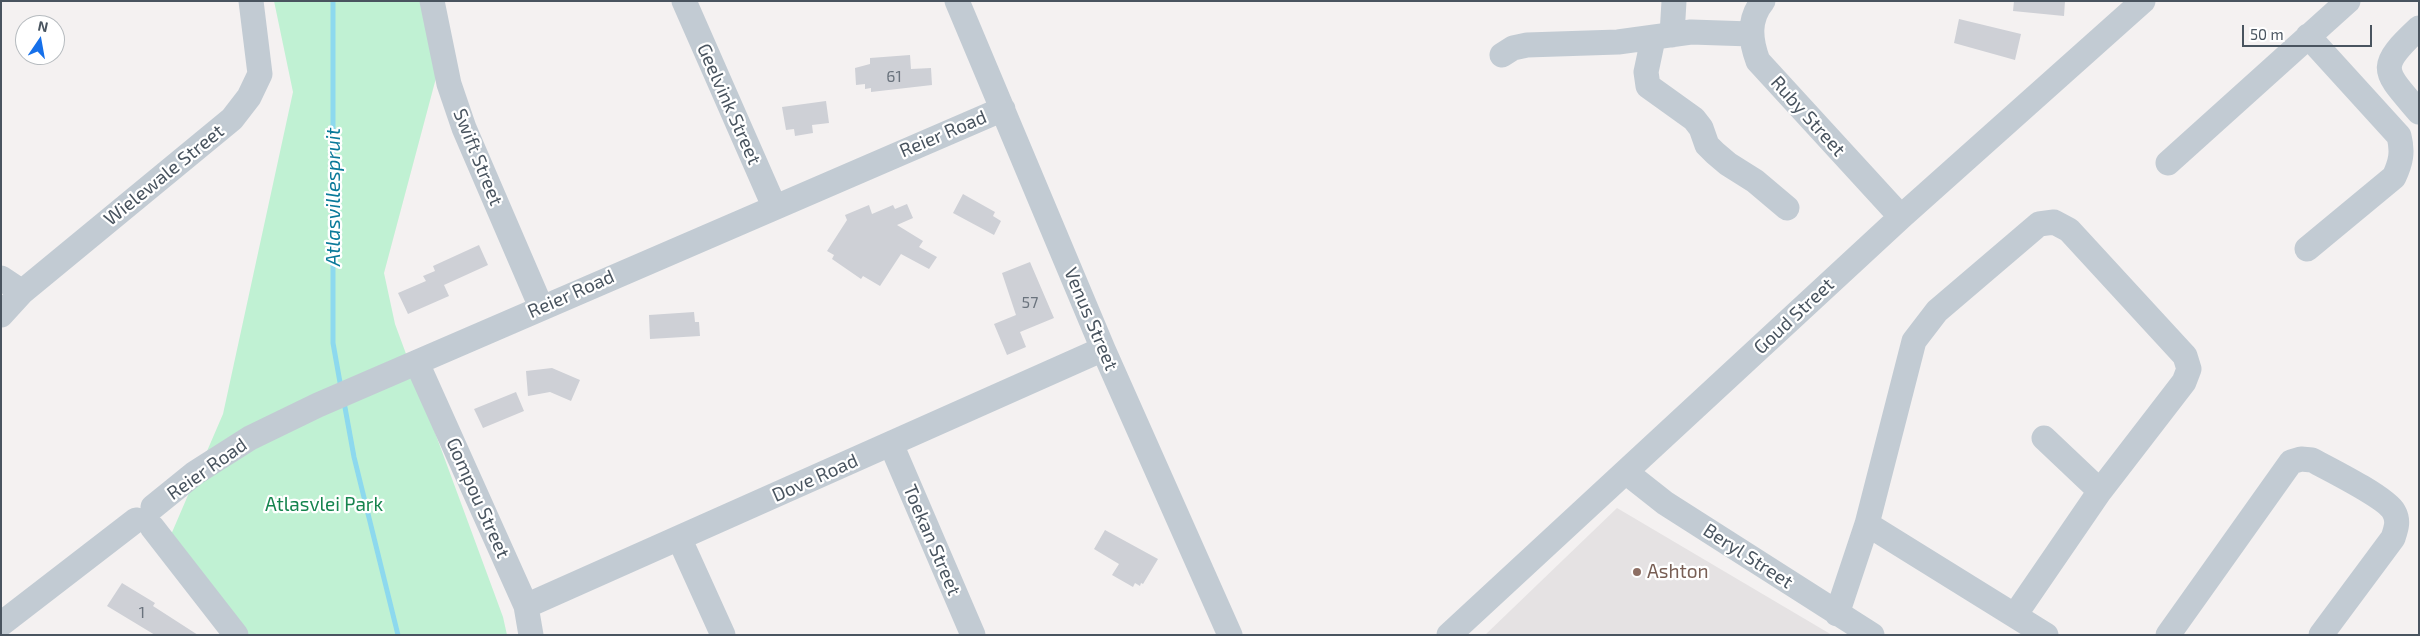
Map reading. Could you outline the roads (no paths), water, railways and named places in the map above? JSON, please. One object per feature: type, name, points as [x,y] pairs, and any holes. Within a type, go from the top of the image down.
[{"type":"street","name":"Wielewale Street","points":[[1,315],[22,292],[232,119],[249,97],[260,74],[251,1]]},
{"type":"street","name":"Swift Street","points":[[432,1],[449,84],[464,128],[541,307]]},
{"type":"street","name":"Geelvink Street","points":[[684,1],[774,206]]},
{"type":"street","name":"Venus Street","points":[[957,1],[1103,349],[1230,635]]},
{"type":"street","points":[[1674,1],[1662,37],[1646,72],[1648,86],[1694,119],[1701,128],[1707,145],[1715,153],[1728,164],[1755,181],[1786,208]]},
{"type":"street","name":"Ruby Street","points":[[1764,1],[1758,8],[1751,34],[1758,61],[1901,217]]},
{"type":"street","name":"Goud Street","points":[[1450,635],[1901,217],[2143,1]]},
{"type":"street","points":[[2168,163],[2348,1]]},
{"type":"street","points":[[2419,28],[2392,54],[2388,70],[2392,81],[2419,112]]},
{"type":"street","points":[[1502,55],[1513,48],[1527,45],[1618,42],[1691,32],[1751,34]]},
{"type":"street","points":[[2307,250],[2394,177],[2401,163],[2402,150],[2399,136],[2308,36]]},
{"type":"street","name":"Reier Road","points":[[1,624],[147,518],[195,473],[250,438],[318,405],[418,363],[541,307],[1003,108]]},
{"type":"street","points":[[1837,614],[1867,524],[1914,341],[1937,311],[2039,224],[2054,222],[2068,230],[2185,356],[2188,368],[2184,382],[2100,491],[2015,614]]},
{"type":"street","points":[[1,278],[22,292]]},
{"type":"street","name":"Dove Road","points":[[526,606],[680,540],[1103,349]]},
{"type":"street","name":"Gompou Street","points":[[418,363],[526,606],[531,635]]},
{"type":"street","points":[[2044,438],[2100,491]]},
{"type":"street","name":"Toekan Street","points":[[890,444],[973,635]]},
{"type":"street","points":[[2168,635],[2291,462],[2301,459],[2312,460],[2387,503],[2396,517],[2397,525],[2393,538],[2321,635]]},
{"type":"street","name":"Beryl Street","points":[[1626,473],[1665,503],[1872,635]]},
{"type":"street","points":[[147,518],[236,635]]},
{"type":"street","points":[[1867,524],[2015,614],[2046,635]]},
{"type":"street","points":[[680,540],[723,635]]},
{"type":"waterway","name":"Atlasvillespruit","points":[[333,1],[333,343],[341,388]]},
{"type":"waterway","name":"Atlasvillespruit","points":[[344,402],[354,457],[398,635]]},
{"type":"place","name":"Ashton","points":[[1637,572]]},
{"type":"park label","name":"Atlasvlei Park","points":[[324,505]]}]
